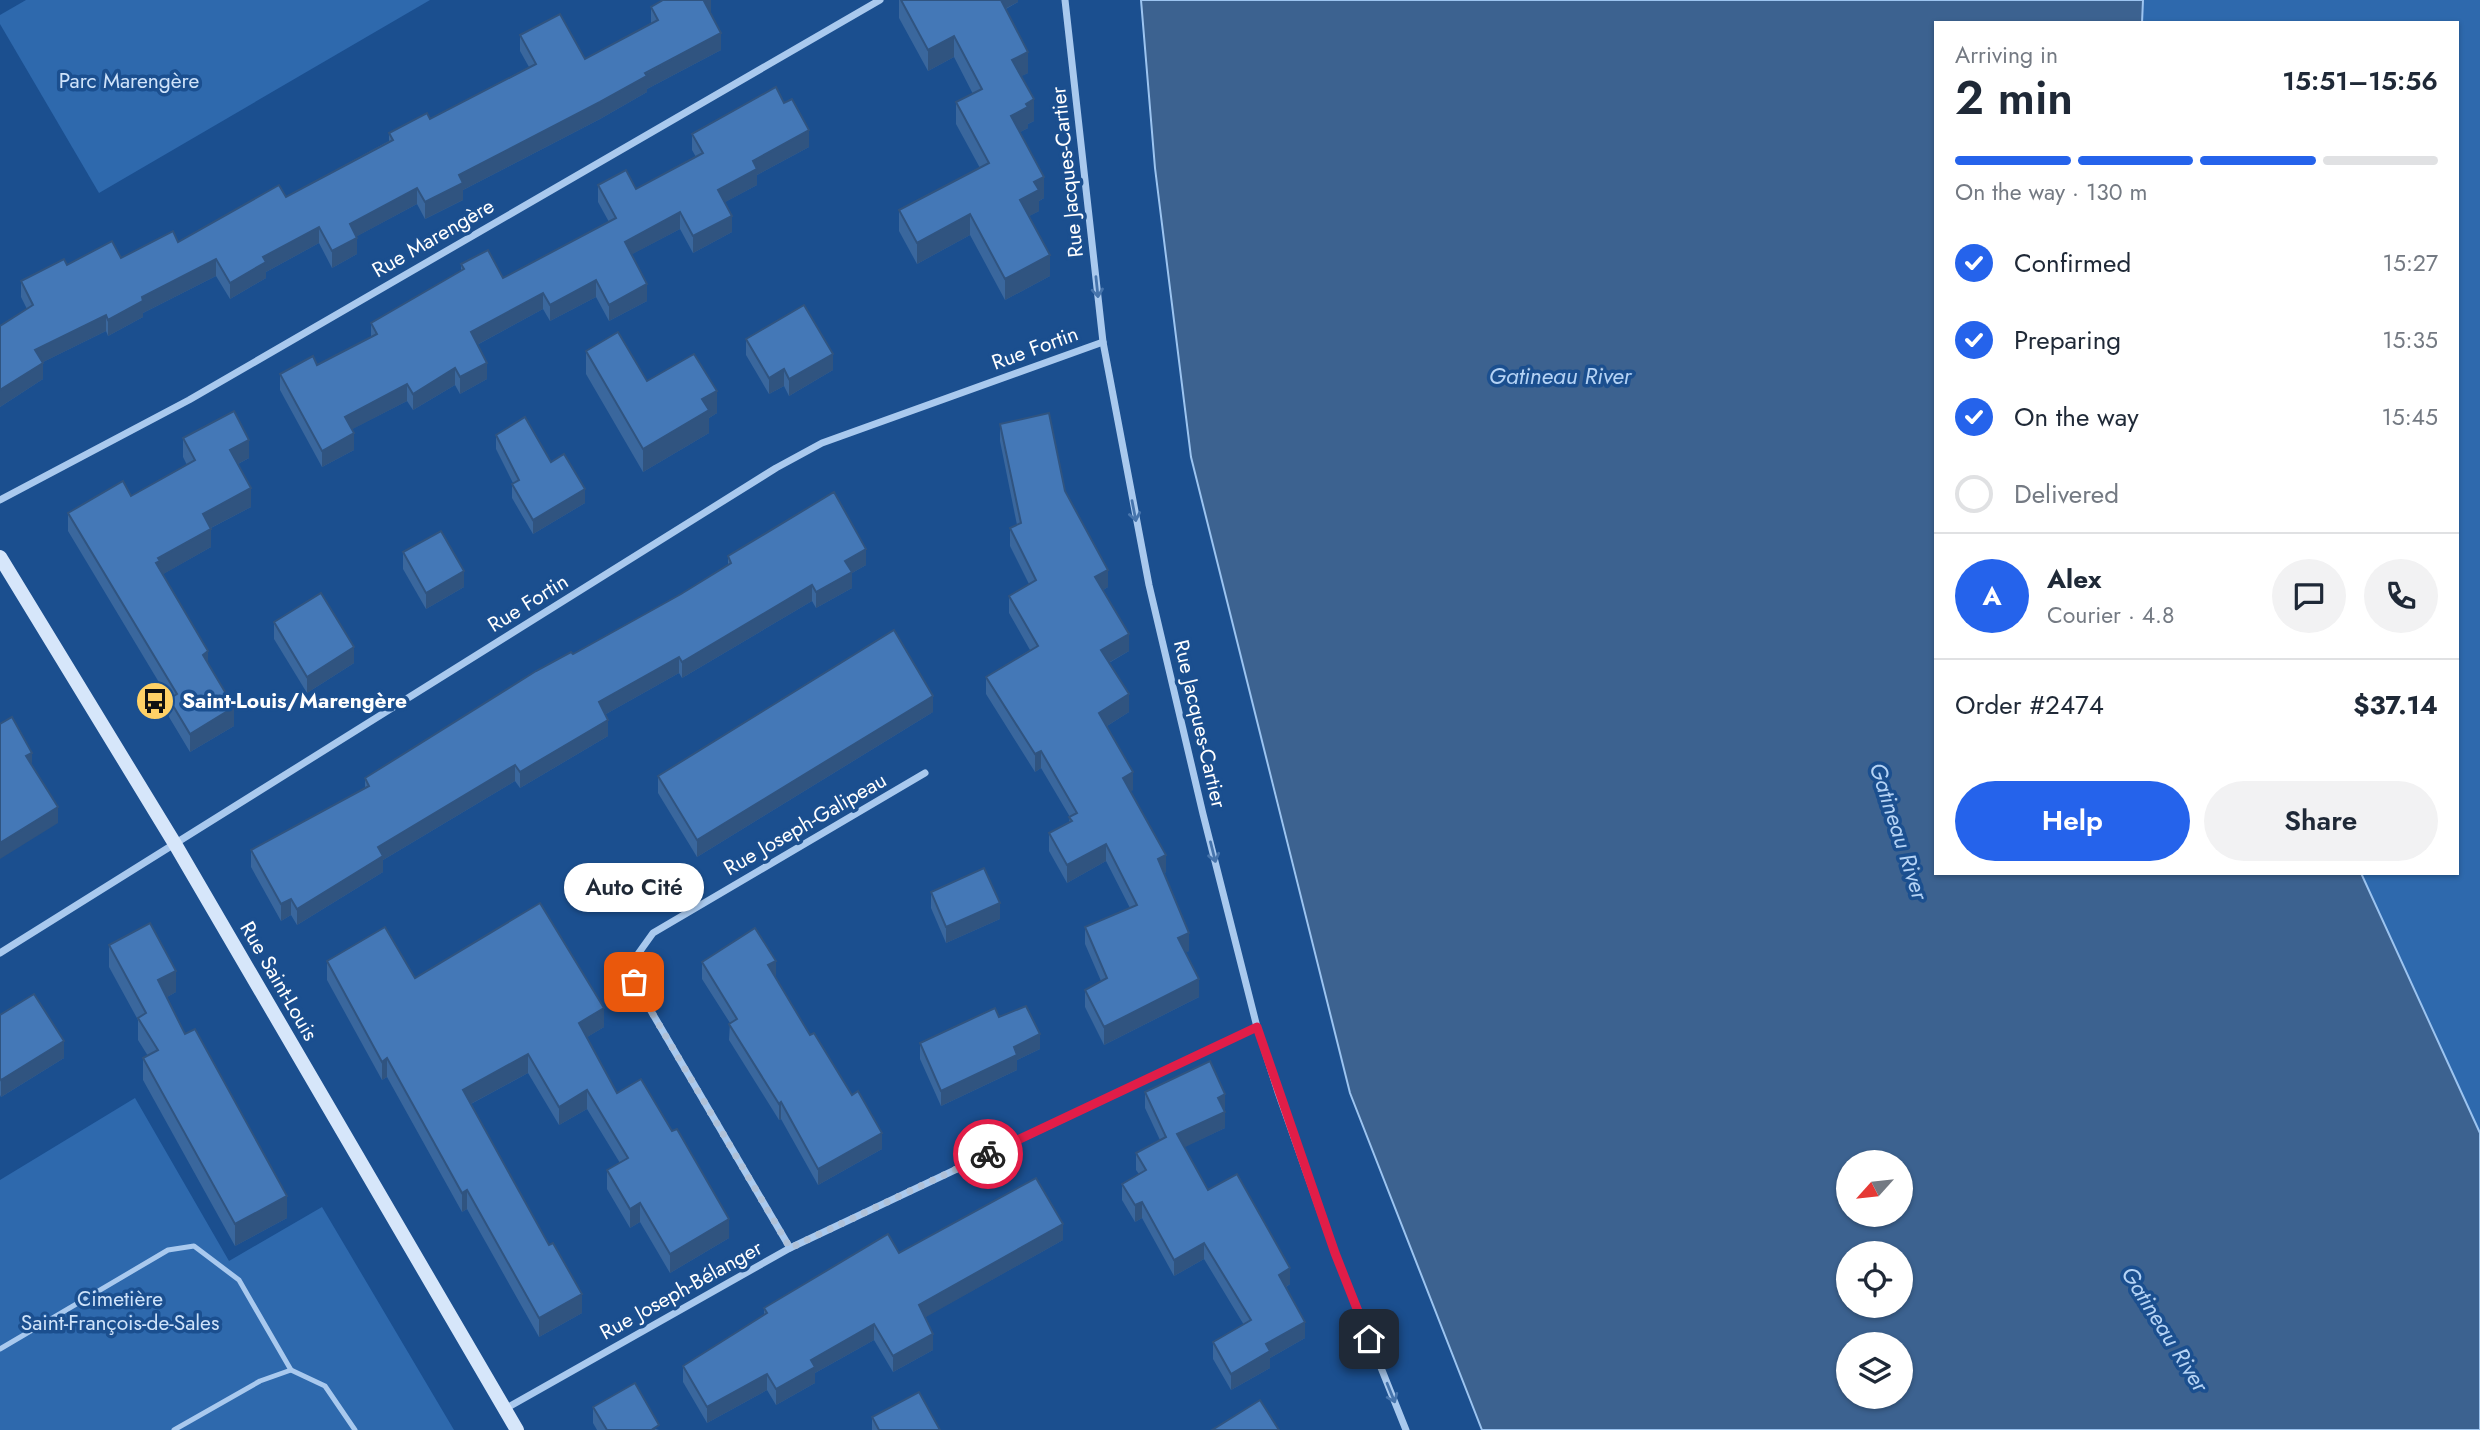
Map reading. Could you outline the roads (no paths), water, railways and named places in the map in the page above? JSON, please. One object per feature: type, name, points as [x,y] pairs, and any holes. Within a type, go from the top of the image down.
[{"type":"main road","name":"Rue Saint-Louis","points":[[0,557],[175,845],[517,1430]]},
{"type":"street","name":"Rue Marengère","points":[[0,500],[189,400],[880,0]]},
{"type":"street","name":"Rue Jacques-Cartier","points":[[1065,0],[1103,342],[1149,585],[1257,1027],[1335,1253],[1406,1430]]},
{"type":"street","name":"Rue Fortin","points":[[0,953],[799,455],[822,443],[1103,342]]},
{"type":"street","name":"Rue Joseph-Galipeau","points":[[790,1248],[634,982],[638,954],[653,933],[925,773]]},
{"type":"street","name":"Rue Joseph-Bélanger","points":[[505,1409],[790,1248],[1257,1027]]},
{"type":"lane","points":[[0,1349],[169,1250],[194,1246],[239,1280],[291,1370],[325,1386],[355,1430]]},
{"type":"lane","points":[[174,1430],[260,1381],[291,1370]]},
{"type":"water","name":"Gatineau River","points":[[1141,0],[2143,0],[2142,21],[1934,21],[1934,875],[2362,875],[2480,1133],[2480,1430],[1482,1430],[1350,1093],[1191,457],[1155,168]]},
{"type":"place","name":"Saint-Louis/Marengère","points":[[155,701]]},
{"type":"place","name":"Auto Cité","points":[[634,982]]},
{"type":"park label","name":"Parc Marengère","points":[[129,81]]},
{"type":"park label","name":"Cimetière Saint-François-de-Sales","points":[[120,1311]]}]
